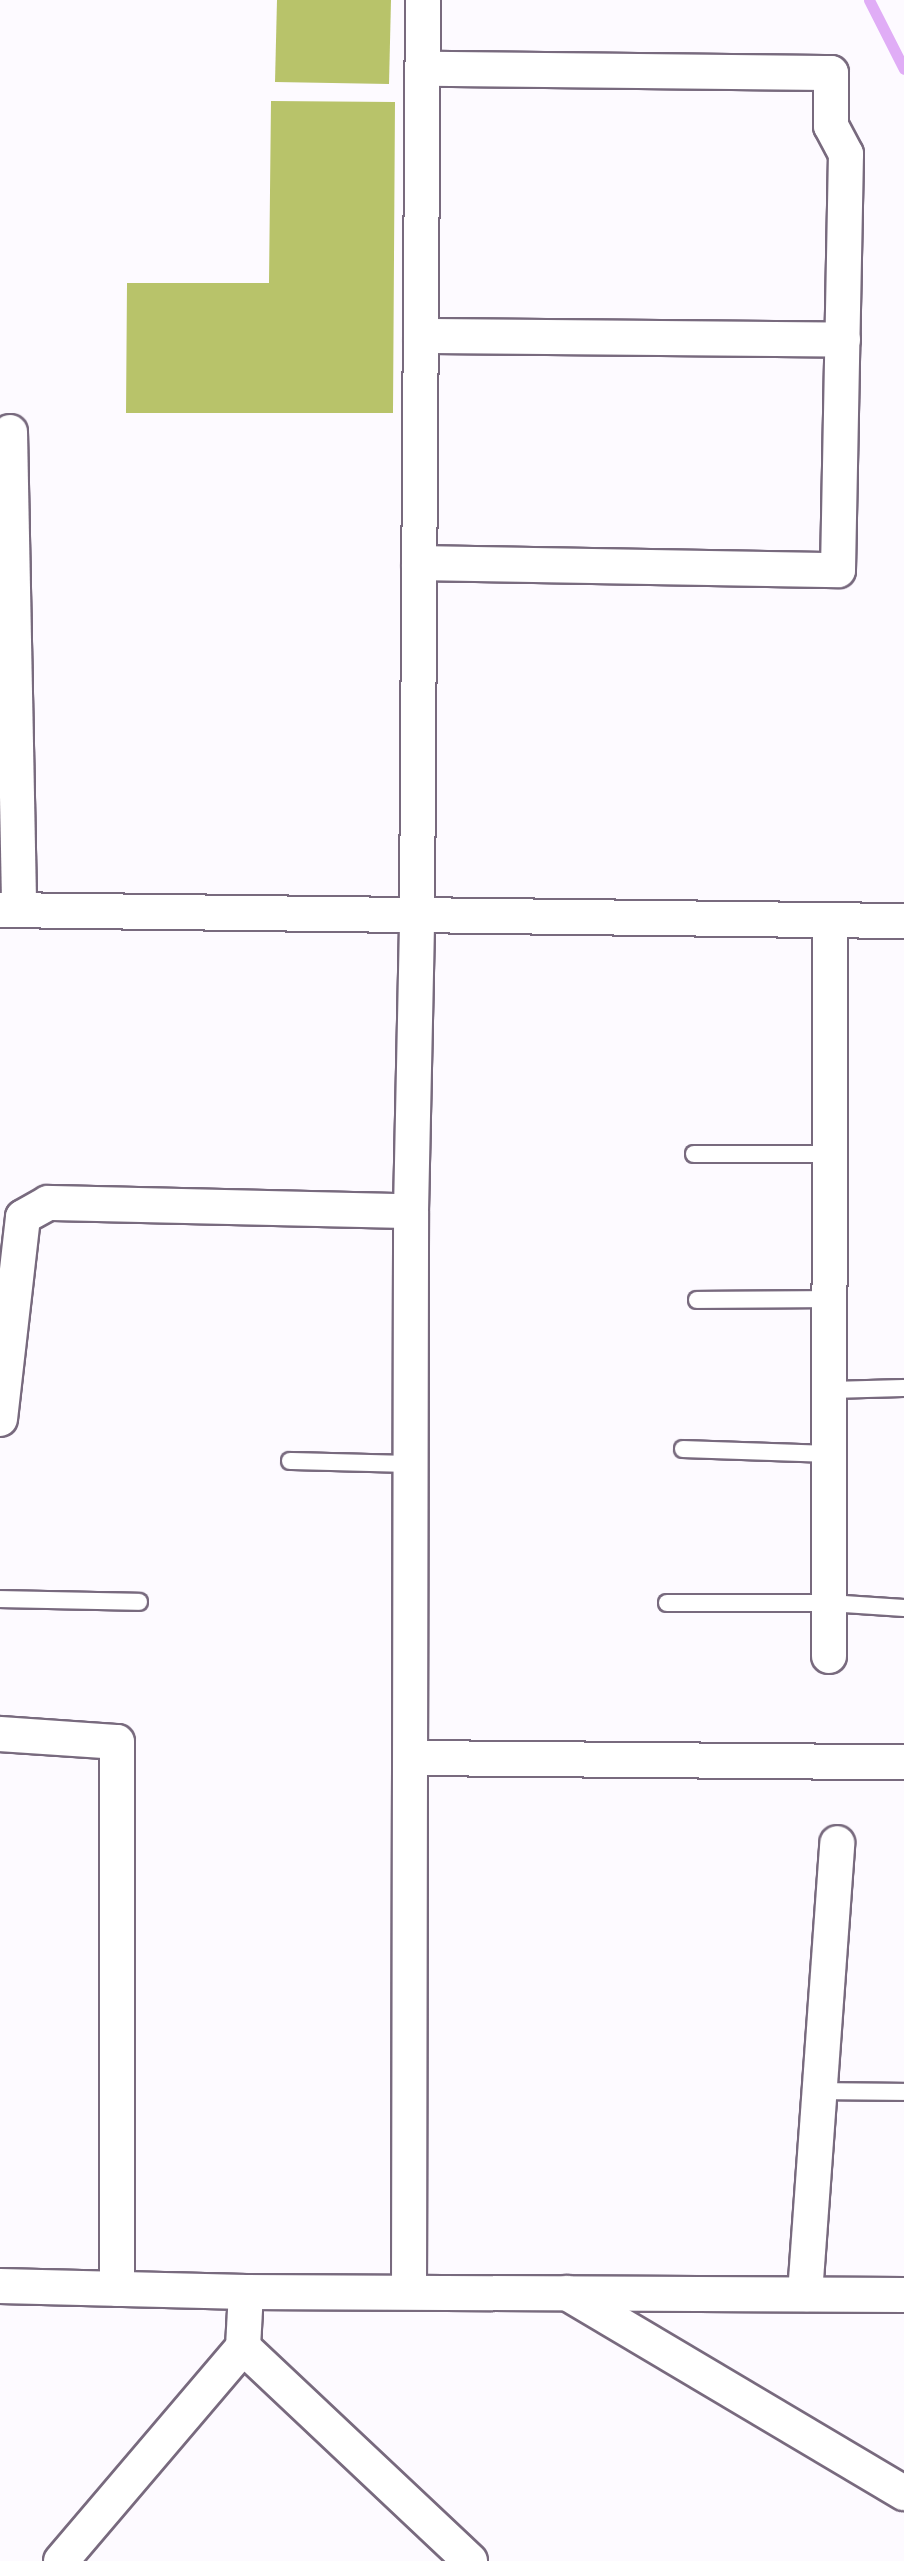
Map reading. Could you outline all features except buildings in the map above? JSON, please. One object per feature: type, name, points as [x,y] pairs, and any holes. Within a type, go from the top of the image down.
[{"type":"street","points":[[409,2292],[411,1211],[417,917],[423,0]]},
{"type":"street","points":[[419,563],[838,570],[846,154],[831,126],[831,73],[422,69]]},
{"type":"street","points":[[421,336],[843,340]]},
{"type":"street","points":[[10,432],[10,910],[904,921]]},
{"type":"street","points":[[829,1656],[830,920]]},
{"type":"street","points":[[0,1419],[7,1300],[23,1217],[48,1203],[411,1211]]},
{"type":"street","points":[[0,1734],[117,1742],[117,2289]]},
{"type":"street","points":[[411,1758],[904,1762]]},
{"type":"street","points":[[805,2294],[837,1843]]},
{"type":"street","points":[[0,2286],[246,2292],[904,2295]]},
{"type":"street","points":[[61,2561],[243,2347],[246,2292]]},
{"type":"street","points":[[566,2293],[904,2493]]},
{"type":"street","points":[[243,2347],[470,2561]]},
{"type":"lane","points":[[694,1154],[830,1154]]},
{"type":"lane","points":[[697,1300],[830,1299]]},
{"type":"lane","points":[[830,1390],[904,1388]]},
{"type":"lane","points":[[683,1449],[830,1454]]},
{"type":"lane","points":[[290,1461],[411,1464]]},
{"type":"lane","points":[[0,1599],[139,1602]]},
{"type":"lane","points":[[667,1603],[829,1603],[904,1608]]},
{"type":"lane","points":[[820,2091],[904,2092]]},
{"type":"waterway","points":[[869,0],[904,69]]}]
